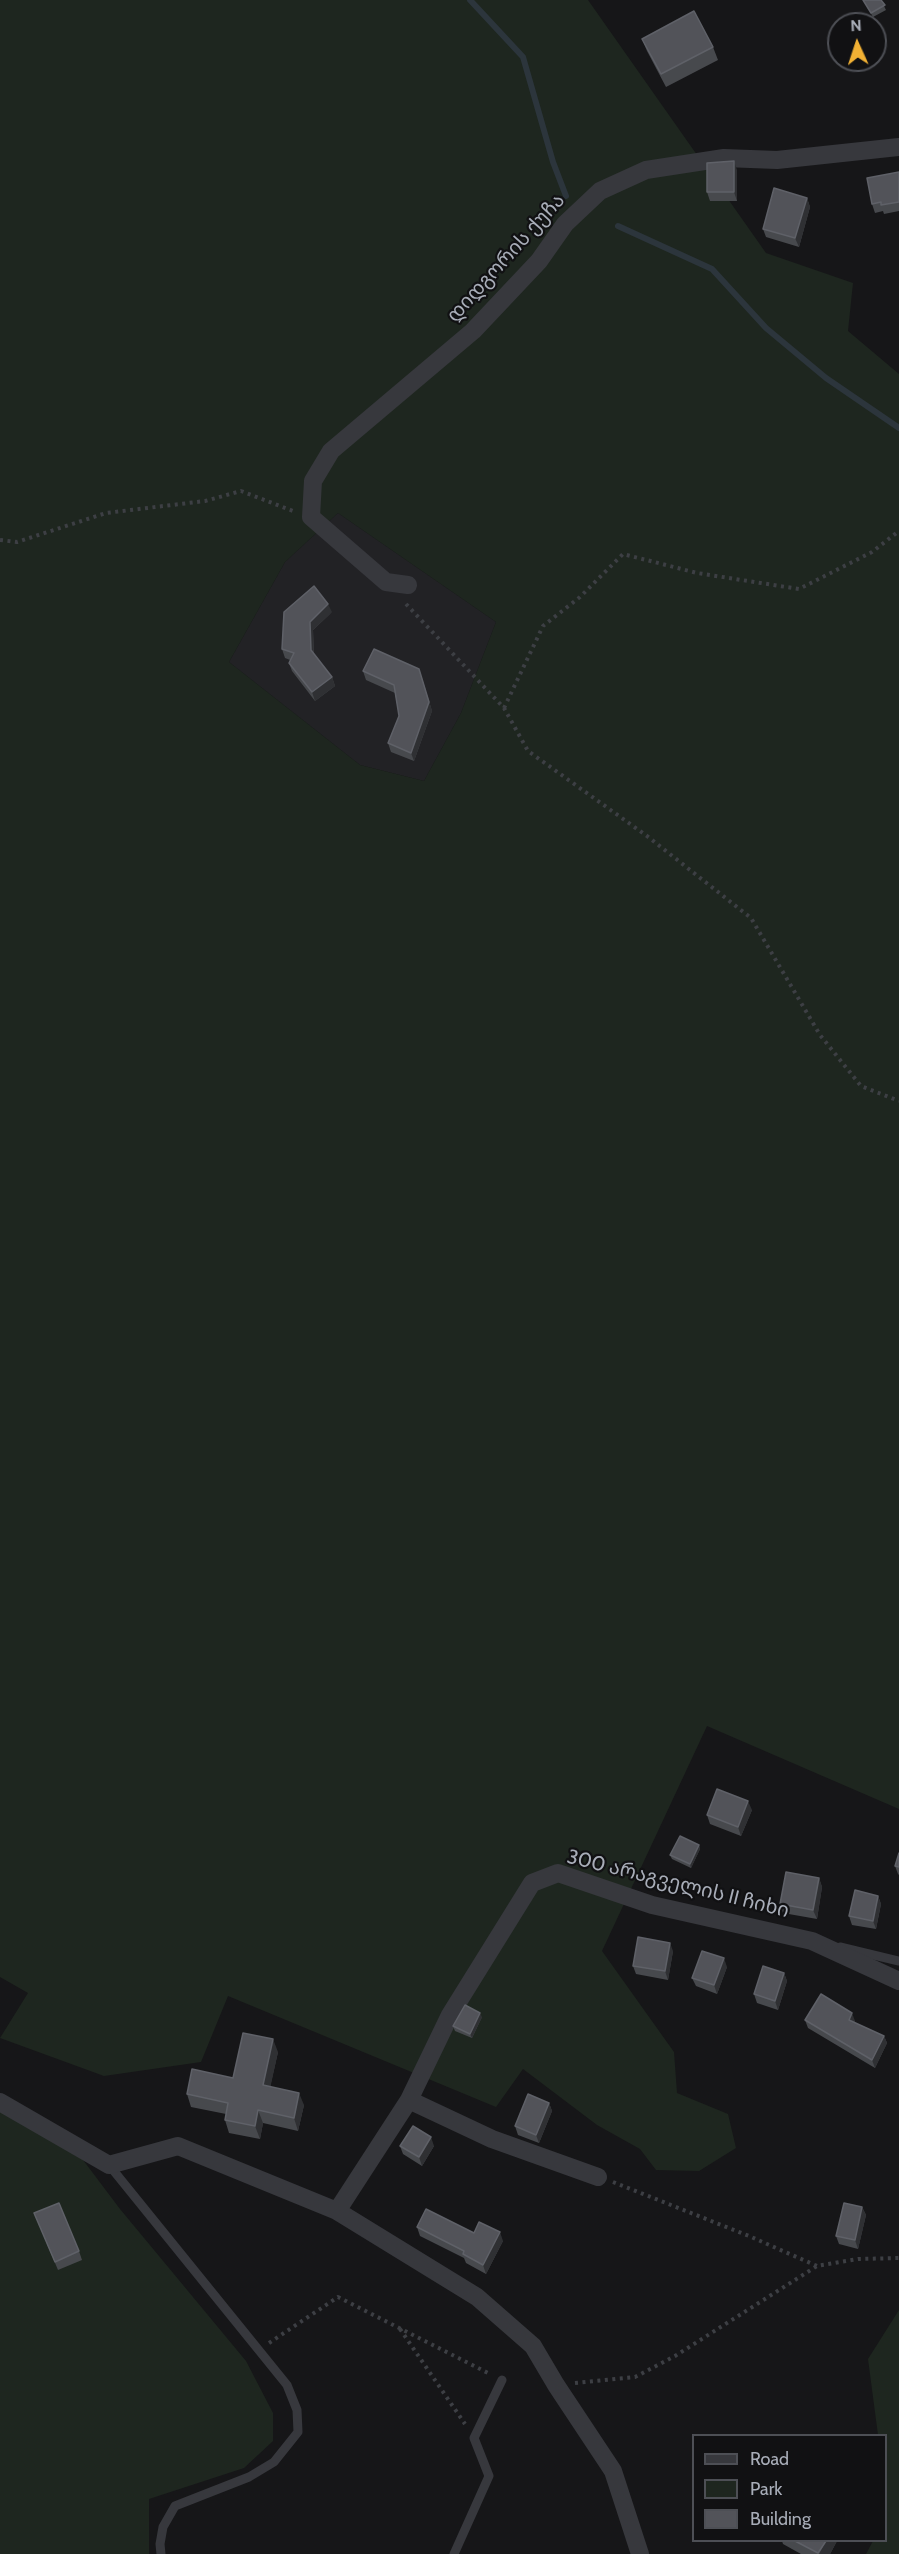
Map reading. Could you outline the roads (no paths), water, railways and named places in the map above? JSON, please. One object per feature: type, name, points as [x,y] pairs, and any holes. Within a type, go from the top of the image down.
[{"type":"street","name":"დიდგორის ქუჩა","points":[[408,585],[386,582],[311,517],[313,481],[331,451],[473,331],[539,261],[565,224],[600,191],[646,170],[724,158],[777,160],[899,147]]},
{"type":"street","name":"300 არაგველის II ჩიხი","points":[[337,2211],[409,2100],[450,2015],[532,1883],[558,1873],[652,1905],[812,1941],[899,1982]]},
{"type":"street","points":[[409,2100],[492,2139],[598,2177]]},
{"type":"street","points":[[0,2102],[110,2165],[178,2146],[337,2211],[477,2297],[533,2346],[612,2471],[640,2554]]},
{"type":"lane","name":"300 არაგველის II ჩიხი","points":[[812,1941],[899,1961]]},
{"type":"lane","points":[[110,2165],[287,2385],[297,2410],[298,2432],[274,2462],[249,2477],[175,2506],[163,2527],[161,2554]]},
{"type":"lane","points":[[454,2554],[489,2476],[474,2438],[502,2380]]},
{"type":"waterway","points":[[470,0],[523,57],[553,162],[566,196]]},
{"type":"waterway","points":[[618,226],[712,269],[766,328],[826,378],[899,428]]}]
